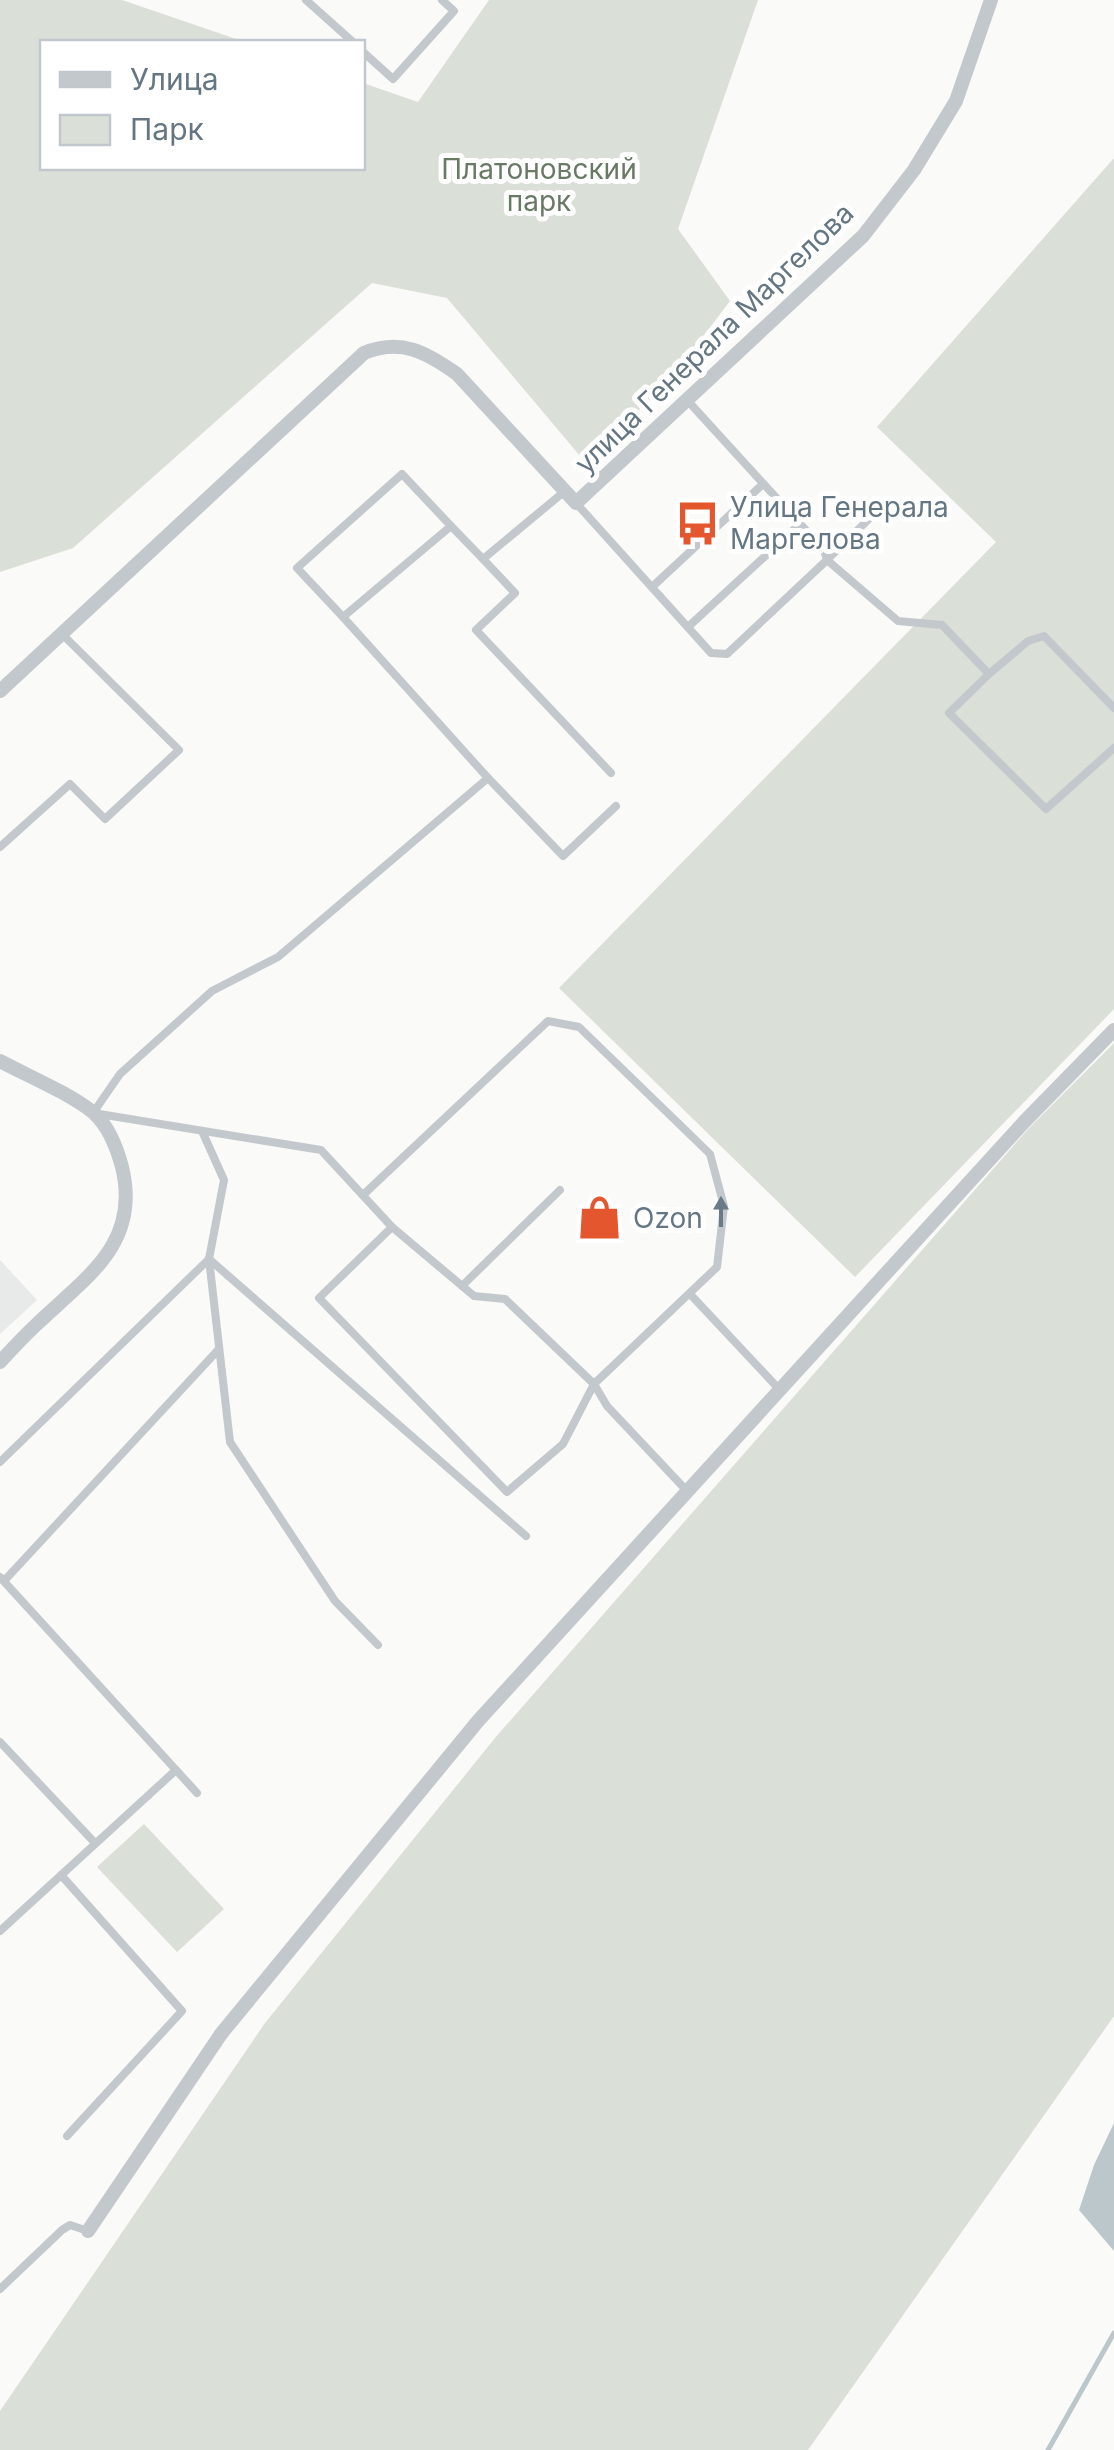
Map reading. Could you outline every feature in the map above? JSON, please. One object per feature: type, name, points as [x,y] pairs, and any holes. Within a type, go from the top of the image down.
[{"type":"street","name":"улица Генерала Маргелова","points":[[0,691],[364,353],[383,345],[407,346],[456,374],[576,504],[863,236],[914,170],[956,101],[991,0]]},
{"type":"street","points":[[88,2232],[221,2034],[478,1720],[1024,1122],[1114,1030]]},
{"type":"street","points":[[0,1061],[93,1112],[107,1128],[125,1181],[126,1210],[114,1246],[97,1270],[0,1362]]},
{"type":"lane","points":[[306,0],[351,40]]},
{"type":"lane","points":[[365,54],[394,79],[454,11],[442,0]]},
{"type":"lane","points":[[687,400],[824,550],[827,560],[898,621],[942,626],[988,674]]},
{"type":"lane","points":[[611,773],[476,630],[515,593],[402,474],[297,568],[563,856],[616,806]]},
{"type":"lane","points":[[652,587],[762,484]]},
{"type":"lane","points":[[483,559],[565,491]]},
{"type":"lane","points":[[576,504],[711,653],[726,654],[874,515]]},
{"type":"lane","points":[[688,628],[800,524]]},
{"type":"lane","points":[[343,617],[450,526]]},
{"type":"lane","points":[[0,848],[70,784],[106,820],[179,750],[62,634]]},
{"type":"lane","points":[[1114,708],[1044,636],[1028,641],[950,713],[1046,810],[1114,748]]},
{"type":"lane","points":[[488,778],[278,957],[212,991],[120,1074],[93,1112],[321,1150],[392,1227],[474,1296],[505,1299],[594,1384],[607,1406],[686,1491]]},
{"type":"lane","points":[[363,1195],[548,1021],[579,1027],[710,1154],[724,1206],[716,1268],[594,1384],[563,1444],[507,1492],[319,1298],[392,1227]]},
{"type":"lane","points":[[202,1131],[224,1180],[209,1259],[230,1442],[334,1602],[378,1644]]},
{"type":"lane","points":[[462,1286],[560,1190]]},
{"type":"lane","points":[[0,1462],[209,1259]]},
{"type":"lane","points":[[209,1259],[526,1536]]},
{"type":"lane","points":[[690,1294],[779,1390]]},
{"type":"lane","points":[[197,1793],[2,1579],[219,1349]]},
{"type":"lane","points":[[0,1742],[94,1843]]},
{"type":"lane","points":[[0,1931],[176,1770]]},
{"type":"lane","points":[[61,1874],[182,2010],[67,2136]]},
{"type":"lane","points":[[0,2289],[62,2230],[70,2225],[88,2232]]},
{"type":"shaded area","points":[[0,1260],[37,1300],[0,1334]]},
{"type":"shaded area","points":[[1114,2123],[1114,2251],[1079,2210]]},
{"type":"green space","name":"Платоновский парк","points":[[0,0],[122,0],[239,40],[40,40],[40,170],[365,170],[365,84],[418,102],[489,0],[758,0],[678,229],[730,301],[661,392],[581,457],[447,298],[372,283],[73,548],[0,572]]},
{"type":"green space","points":[[1114,158],[1114,1009],[855,1277],[559,988],[996,542],[877,427]]},
{"type":"green space","points":[[1114,1043],[1114,2016],[808,2450],[0,2450],[0,2411],[265,2023],[495,1738],[1029,1128]]},
{"type":"green space","points":[[144,1824],[224,1909],[177,1952],[97,1867]]},
{"type":"waterway","points":[[1048,2450],[1114,2333]]},
{"type":"place","name":"Улица Генерала Маргелова","points":[[697,523]]},
{"type":"place","name":"Ozon","points":[[600,1218]]}]
